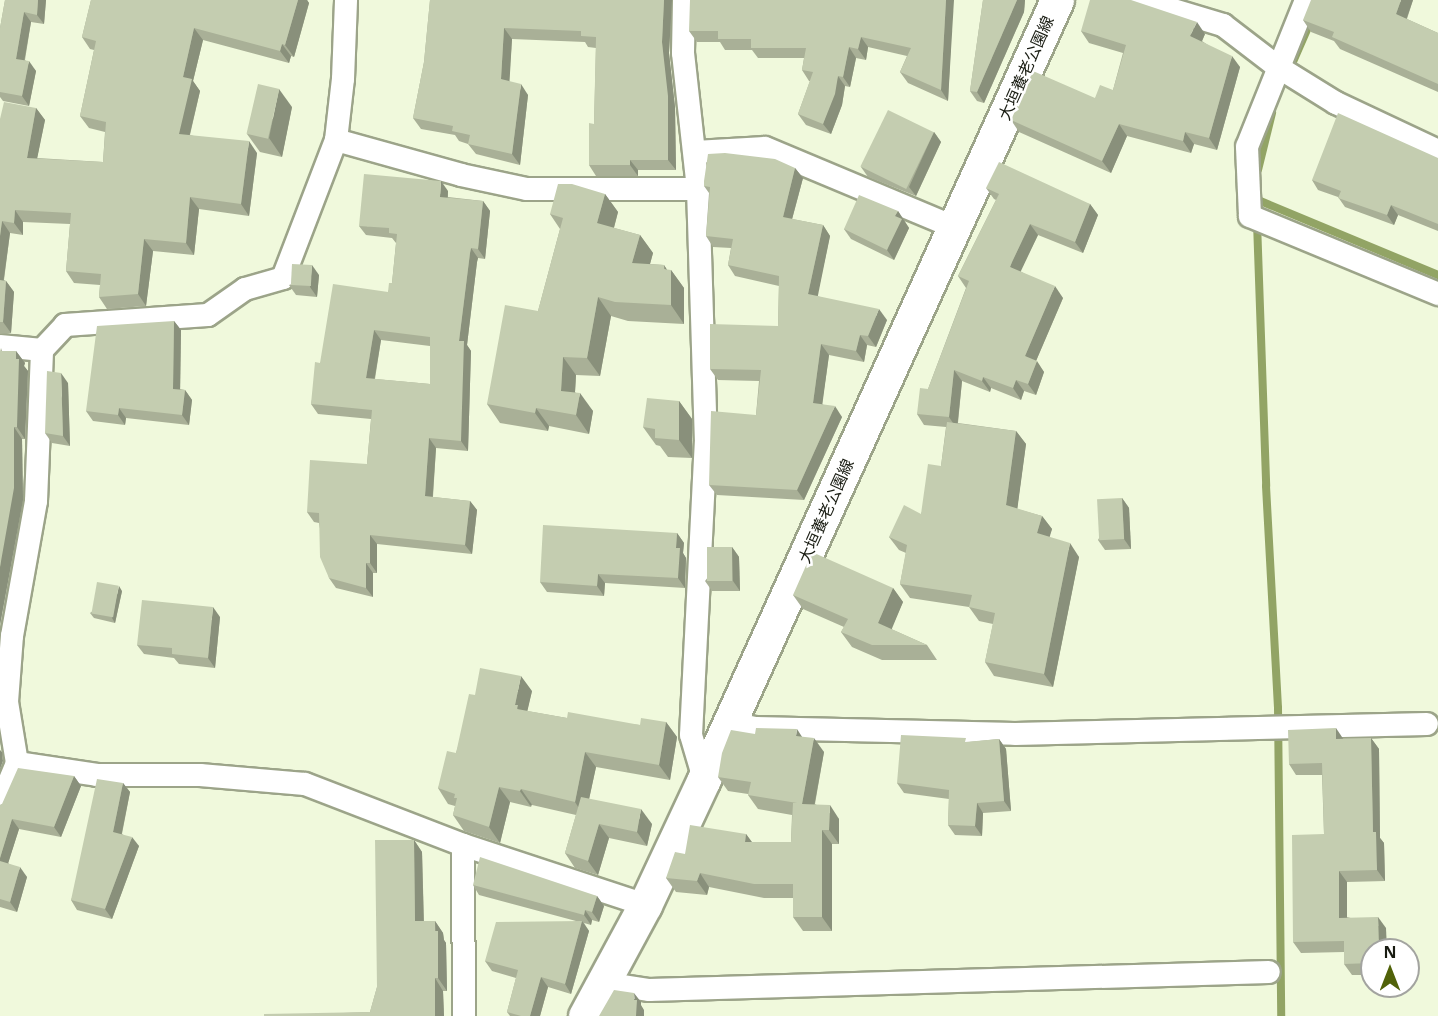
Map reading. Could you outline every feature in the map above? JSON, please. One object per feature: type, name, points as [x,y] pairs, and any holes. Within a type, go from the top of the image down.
[{"type":"main road","name":"大垣養老公園線","points":[[585,1016],[645,905],[704,779],[1057,0]]},
{"type":"street","points":[[0,804],[17,763],[7,702],[12,636],[36,501],[42,351],[65,325],[208,315],[245,289],[283,278],[336,140],[343,79],[346,0]]},
{"type":"street","points":[[684,0],[683,52],[698,189],[706,439],[691,735],[704,779]]},
{"type":"street","points":[[1140,0],[1223,25],[1278,67],[1336,103],[1438,151]]},
{"type":"street","points":[[1306,0],[1247,147],[1250,216],[1438,294]]},
{"type":"street","points":[[336,140],[461,175],[527,189],[698,189]]},
{"type":"street","points":[[695,152],[765,148],[954,227]]},
{"type":"street","points":[[0,345],[42,351]]},
{"type":"street","points":[[730,723],[756,728],[1015,734],[1427,724]]},
{"type":"street","points":[[17,763],[97,775],[201,775],[306,784],[463,845],[645,905]]},
{"type":"street","points":[[463,845],[465,1016]]},
{"type":"street","points":[[604,983],[649,990],[1269,972]]},
{"type":"building","points":[[5,0],[38,0],[37,15],[24,12],[16,59],[29,61],[22,96],[0,92],[0,28]]},
{"type":"building","points":[[91,0],[298,0],[285,45],[282,44],[280,51],[194,28],[183,77],[192,79],[179,134],[249,141],[241,204],[190,197],[186,243],[144,239],[138,294],[99,297],[101,274],[66,271],[71,213],[15,210],[14,223],[2,221],[0,236],[0,119],[4,102],[36,108],[27,158],[103,162],[106,122],[80,116],[96,41],[82,37]]},
{"type":"building","points":[[430,0],[664,0],[662,42],[668,96],[668,160],[630,160],[630,165],[589,165],[589,123],[594,124],[596,37],[581,36],[581,31],[504,28],[501,79],[521,84],[512,154],[468,144],[470,135],[452,131],[453,126],[413,118],[424,62]]},
{"type":"building","points":[[690,0],[946,0],[941,90],[900,72],[911,48],[861,37],[858,49],[849,47],[843,77],[838,76],[835,94],[823,124],[798,114],[813,72],[802,70],[806,48],[751,48],[751,39],[718,39],[718,31],[689,31]]},
{"type":"building","points":[[983,0],[1017,0],[977,92],[970,91]]},
{"type":"building","points":[[1090,0],[1131,0],[1197,22],[1190,36],[1232,56],[1209,138],[1185,132],[1183,141],[1119,124],[1102,161],[1011,120],[1033,71],[1095,98],[1100,85],[1113,90],[1126,45],[1081,31]]},
{"type":"building","points":[[1311,0],[1401,0],[1396,14],[1438,33],[1438,84],[1332,37],[1334,32],[1303,20]]},
{"type":"building","points":[[258,84],[279,89],[268,139],[247,134]]},
{"type":"building","points":[[888,110],[934,132],[906,189],[860,167]]},
{"type":"building","points":[[1338,113],[1438,158],[1438,224],[1391,205],[1387,215],[1338,198],[1341,191],[1312,180]]},
{"type":"building","points":[[725,153],[775,159],[795,168],[783,217],[823,225],[808,294],[879,309],[868,336],[860,335],[856,351],[821,344],[813,403],[835,406],[797,490],[709,485],[711,411],[756,415],[761,370],[710,369],[710,324],[778,326],[779,276],[728,265],[733,239],[706,236],[710,187],[704,186],[704,181],[708,154]]},
{"type":"building","points":[[999,162],[1090,204],[1075,242],[1030,224],[1010,267],[1055,286],[1025,356],[1037,361],[1028,384],[1016,380],[1013,388],[983,377],[982,381],[954,370],[949,417],[917,414],[920,388],[928,389],[969,281],[958,276],[999,194],[986,188]]},
{"type":"building","points":[[364,174],[441,181],[440,197],[483,201],[478,249],[471,248],[470,253],[459,341],[464,341],[461,441],[429,438],[425,496],[470,501],[465,545],[370,535],[370,563],[366,563],[366,588],[329,578],[320,557],[319,513],[307,512],[310,460],[367,464],[372,410],[311,404],[315,362],[320,363],[333,284],[388,292],[389,283],[392,283],[397,234],[389,233],[389,228],[359,226]],"holes":[[[374,330],[430,337],[430,384],[366,378]]]},
{"type":"building","points":[[558,184],[572,184],[605,194],[597,223],[640,235],[632,263],[664,265],[664,269],[671,270],[671,305],[615,302],[598,297],[587,358],[563,357],[561,391],[580,393],[576,415],[536,408],[535,413],[487,404],[505,305],[538,311],[563,218],[550,214]]},
{"type":"building","points":[[859,195],[898,211],[895,216],[902,219],[887,250],[844,229]]},
{"type":"building","points":[[292,264],[312,265],[311,286],[291,285]]},
{"type":"building","points":[[0,280],[6,281],[3,322],[0,322]]},
{"type":"building","points":[[174,321],[173,389],[185,390],[182,415],[119,408],[118,415],[86,411],[97,326]]},
{"type":"building","points":[[0,348],[1,351],[16,351],[16,359],[19,359],[17,427],[14,427],[14,488],[0,567]]},
{"type":"building","points":[[47,371],[61,373],[63,436],[45,433]]},
{"type":"building","points":[[647,398],[679,401],[679,440],[655,438],[655,429],[643,427]]},
{"type":"building","points":[[947,422],[1016,431],[1006,505],[1042,516],[1037,533],[1070,543],[1044,674],[985,662],[995,613],[969,607],[972,595],[900,584],[907,545],[889,537],[904,505],[921,514],[928,464],[941,466]]},
{"type":"building","points":[[1122,498],[1124,539],[1099,540],[1097,499]]},
{"type":"building","points":[[543,525],[677,533],[676,548],[680,548],[678,578],[598,574],[597,586],[540,582]]},
{"type":"building","points":[[707,547],[732,547],[732,581],[707,581]]},
{"type":"building","points":[[812,552],[893,588],[878,623],[927,645],[872,645],[841,632],[848,619],[793,595]]},
{"type":"building","points":[[97,582],[119,586],[113,617],[91,614]]},
{"type":"building","points":[[142,600],[213,607],[208,658],[172,654],[172,648],[137,645]]},
{"type":"building","points":[[480,668],[521,676],[515,705],[518,705],[517,709],[567,718],[568,712],[640,725],[641,718],[666,722],[659,765],[585,752],[575,802],[521,789],[520,791],[499,787],[489,827],[453,815],[457,798],[454,798],[455,794],[438,788],[447,751],[456,753],[469,694],[475,695]]},
{"type":"building","points":[[756,728],[797,729],[796,736],[814,738],[802,804],[830,805],[829,830],[822,830],[822,917],[793,917],[793,884],[754,884],[700,873],[697,881],[666,878],[675,852],[685,854],[690,825],[746,834],[745,842],[791,842],[793,803],[797,803],[748,795],[751,782],[718,777],[722,753],[731,730],[755,734]]},
{"type":"building","points":[[1336,728],[1336,739],[1371,738],[1373,832],[1376,832],[1377,870],[1339,871],[1339,918],[1378,917],[1379,938],[1360,938],[1360,963],[1344,964],[1344,941],[1293,942],[1292,835],[1324,834],[1322,763],[1289,764],[1288,730]]},
{"type":"building","points":[[901,735],[966,738],[965,742],[999,739],[1004,801],[977,803],[975,826],[948,825],[949,790],[897,783]]},
{"type":"building","points":[[18,768],[74,776],[54,827],[12,819],[0,858],[0,805]]},
{"type":"building","points":[[97,779],[123,783],[113,832],[132,837],[105,909],[71,900]]},
{"type":"building","points":[[581,797],[641,809],[637,832],[599,824],[588,861],[565,853]]},
{"type":"building","points":[[375,840],[414,840],[415,921],[435,921],[435,931],[438,931],[435,1016],[264,1016],[264,1014],[370,1012],[377,987]]},
{"type":"building","points":[[480,857],[597,896],[592,912],[585,910],[584,915],[473,885]]},
{"type":"building","points":[[0,861],[20,867],[10,902],[0,899]]},
{"type":"building","points":[[582,921],[565,984],[541,977],[530,1016],[507,1012],[518,970],[485,961],[496,922]]},
{"type":"building","points":[[614,990],[634,993],[634,1000],[637,1000],[636,1016],[599,1016]]},
{"type":"waterway","points":[[1289,71],[1320,0]]},
{"type":"waterway","points":[[1258,170],[1272,113]]},
{"type":"waterway","points":[[1258,192],[1258,200],[1438,275]]},
{"type":"waterway","points":[[1257,222],[1266,486],[1278,708],[1281,1016]]}]
